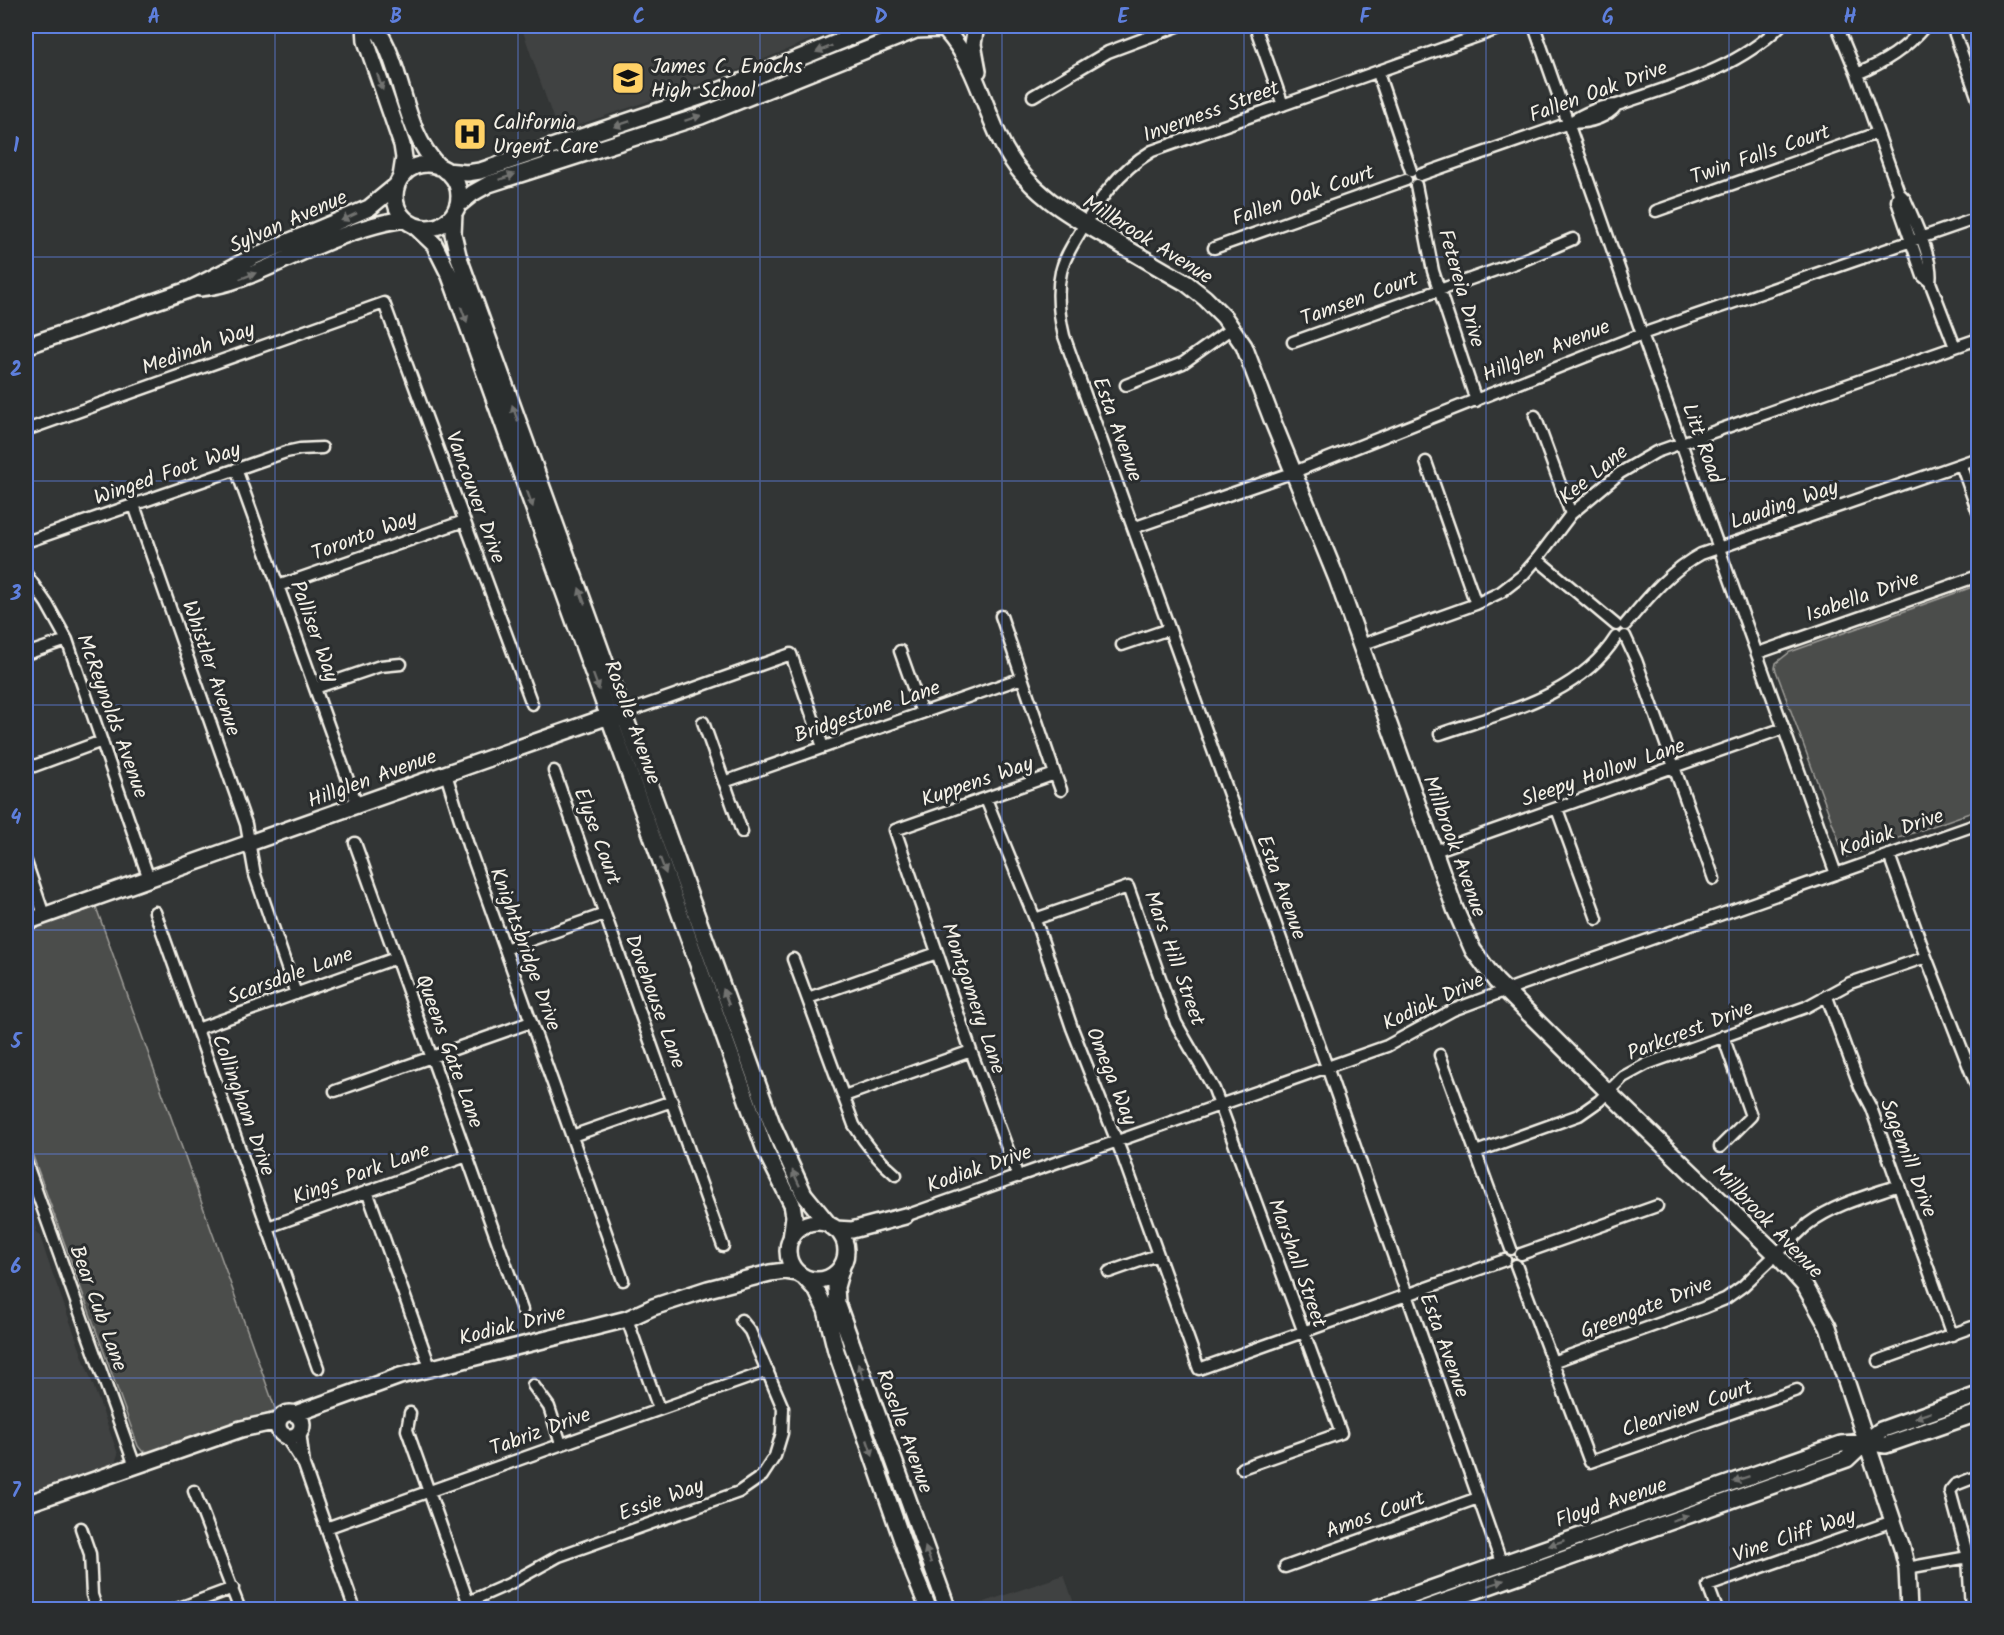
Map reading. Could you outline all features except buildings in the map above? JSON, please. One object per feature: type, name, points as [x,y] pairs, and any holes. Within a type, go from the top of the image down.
[{"type":"main road","points":[[365,26],[366,41],[402,145],[404,158],[395,201],[399,213],[410,223],[425,228],[435,227],[445,222],[473,192],[489,184],[700,116],[916,30],[940,28],[962,30],[971,26]]},
{"type":"main road","points":[[375,26],[385,40],[419,141],[457,186],[455,210]]},
{"type":"main road","points":[[399,181],[410,170],[419,166],[429,165],[468,173],[568,143],[721,90],[878,26]]},
{"type":"main road","name":"Millbrook Avenue","points":[[976,26],[974,49],[982,92]]},
{"type":"main road","name":"Millbrook Avenue","points":[[940,28],[964,55],[1004,147],[1025,179],[1058,208],[1186,283],[1205,298],[1232,328],[1244,346],[1337,579],[1467,938],[1484,965],[1507,991],[1777,1255],[1805,1286],[1817,1304],[1828,1327],[1893,1521],[1907,1568],[1909,1610]]},
{"type":"main road","name":"Sylvan Avenue","points":[[26,346],[191,289],[255,256],[369,208],[399,181]]},
{"type":"main road","name":"Roselle Avenue","points":[[455,210],[453,234],[458,255],[772,1124],[807,1200],[832,1227]]},
{"type":"main road","name":"Sylvan Avenue","points":[[191,289],[220,286],[280,264],[326,242],[378,224],[410,223]]},
{"type":"main road","name":"Roselle Avenue","points":[[410,223],[434,244],[447,268],[765,1150],[792,1204],[794,1216],[790,1244]]},
{"type":"main road","points":[[609,716],[619,722],[639,774],[653,793]]},
{"type":"main road","name":"Hillglen Avenue","points":[[26,922],[609,716]]},
{"type":"main road","name":"Kodiak Drive","points":[[832,1227],[852,1230],[905,1216]]},
{"type":"main road","name":"Kodiak Drive","points":[[844,1260],[858,1239],[891,1226],[905,1216]]},
{"type":"main road","points":[[820,1223],[832,1227],[844,1241],[844,1260],[834,1275],[822,1280],[802,1275],[790,1260],[790,1244],[797,1230],[810,1224],[820,1223]]},
{"type":"main road","name":"Kodiak Drive","points":[[708,1289],[775,1260],[790,1244]]},
{"type":"main road","name":"Roselle Avenue","points":[[844,1260],[836,1287],[837,1303],[948,1610]]},
{"type":"main road","name":"Kodiak Drive","points":[[26,1504],[241,1429],[291,1428],[327,1404],[430,1367],[627,1319],[653,1307],[708,1289],[775,1272],[802,1275]]},
{"type":"main road","name":"Roselle Avenue","points":[[802,1275],[817,1291],[826,1310],[836,1351],[914,1574],[929,1610]]},
{"type":"main road","name":"Floyd Avenue","points":[[1421,1610],[1847,1459],[1881,1430],[1978,1395]]},
{"type":"main road","name":"Floyd Avenue","points":[[1371,1610],[1841,1444],[1865,1442],[1886,1445],[1978,1413]]},
{"type":"street","points":[[1033,96],[1108,52],[1178,26]]},
{"type":"street","points":[[1255,26],[1283,105]]},
{"type":"street","name":"Litt Road","points":[[1534,26],[1836,874]]},
{"type":"street","name":"Fallen Oak Drive","points":[[1413,178],[1569,123],[1580,115],[1605,106],[1617,105],[1723,66],[1742,55],[1779,26]]},
{"type":"street","points":[[1837,26],[1857,74],[1899,193],[1897,201],[1915,240],[1923,276],[1930,282],[1955,347]]},
{"type":"street","points":[[1857,74],[1892,57],[1925,26]]},
{"type":"street","points":[[1952,26],[1978,99]]},
{"type":"street","name":"Inverness Street","points":[[1085,224],[1113,181],[1136,160],[1152,152],[1498,29]]},
{"type":"street","name":"Fetereia Drive","points":[[1378,73],[1413,178],[1438,291],[1476,401]]},
{"type":"street","name":"Twin Falls Court","points":[[1656,211],[1877,133]]},
{"type":"street","name":"Fallen Oak Court","points":[[1214,248],[1413,178]]},
{"type":"street","name":"Hillglen Avenue","points":[[1133,528],[1294,472],[1642,334],[1978,218]]},
{"type":"street","name":"Esta Avenue","points":[[1085,224],[1063,264],[1061,273],[1060,321],[1064,336],[1327,1067],[1501,1563]]},
{"type":"street","name":"Tamsen Court","points":[[1293,342],[1521,261],[1573,239]]},
{"type":"street","name":"Medinah Way","points":[[26,430],[384,303]]},
{"type":"street","name":"Vancouver Drive","points":[[384,303],[532,704]]},
{"type":"street","points":[[1126,385],[1183,363],[1232,328]]},
{"type":"street","name":"Kee Lane","points":[[1361,645],[1476,603],[1510,586],[1537,559],[1571,514],[1620,473],[1656,453],[1978,339]]},
{"type":"street","points":[[1535,416],[1571,514]]},
{"type":"street","name":"Winged Foot Way","points":[[26,542],[286,452],[322,448]]},
{"type":"street","name":"Lauding Way","points":[[1440,734],[1536,700],[1561,688],[1586,670],[1674,571],[1701,554],[1978,458]]},
{"type":"street","points":[[1426,462],[1476,603]]},
{"type":"street","points":[[1961,464],[1978,512]]},
{"type":"street","name":"Palliser Way","points":[[236,469],[357,805]]},
{"type":"street","name":"Whistler Avenue","points":[[134,505],[246,824],[255,875],[296,994]]},
{"type":"street","name":"Toronto Way","points":[[278,586],[464,521]]},
{"type":"street","points":[[1537,559],[1620,631],[1636,660],[1714,879]]},
{"type":"street","name":"McReynolds Avenue","points":[[26,574],[47,604],[67,640],[149,879]]},
{"type":"street","name":"Isabella Drive","points":[[1758,653],[1978,576]]},
{"type":"street","points":[[1001,616],[1055,774]]},
{"type":"street","points":[[1122,645],[1169,628]]},
{"type":"street","points":[[26,654],[67,640]]},
{"type":"street","points":[[900,651],[922,713]]},
{"type":"street","points":[[624,713],[791,654],[823,747]]},
{"type":"street","points":[[315,688],[380,666],[401,664]]},
{"type":"street","name":"Bridgestone Lane","points":[[724,782],[1022,678]]},
{"type":"street","points":[[703,722],[742,832]]},
{"type":"street","name":"Sleepy Hollow Lane","points":[[1435,851],[1784,728]]},
{"type":"street","points":[[26,769],[102,741]]},
{"type":"street","name":"Elyse Court","points":[[554,771],[605,914]]},
{"type":"street","name":"Knightsbridge Drive","points":[[446,774],[468,845],[623,1280]]},
{"type":"street","name":"Kuppens Way","points":[[895,830],[1055,774],[1061,790]]},
{"type":"street","name":"Omega Way","points":[[986,799],[1035,919],[1072,1028],[1118,1142],[1198,1369],[1302,1332]]},
{"type":"street","points":[[1557,809],[1597,919]]},
{"type":"street","name":"Kodiak Drive","points":[[905,1216],[1388,1046],[1453,1010],[1978,824]]},
{"type":"street","name":"Montgomery Lane","points":[[895,830],[971,1051],[1018,1177]]},
{"type":"street","name":"Queens Gate Lane","points":[[355,843],[522,1310]]},
{"type":"street","points":[[1889,855],[1926,957],[1976,1073],[1978,1090]]},
{"type":"street","points":[[26,862],[44,915]]},
{"type":"street","name":"Mars Hill Street","points":[[1035,919],[1128,887],[1176,1023],[1214,1089],[1220,1105]]},
{"type":"street","name":"Collingham Drive","points":[[155,912],[318,1368]]},
{"type":"street","points":[[505,949],[605,914]]},
{"type":"street","name":"Dovehouse Lane","points":[[605,914],[723,1246]]},
{"type":"street","points":[[808,998],[937,952]]},
{"type":"street","name":"Parkcrest Drive","points":[[1476,1152],[1579,1115],[1599,1101],[1623,1077],[1639,1067],[1806,1007],[1858,980],[1926,957]]},
{"type":"street","name":"Scarsdale Lane","points":[[197,1029],[396,958]]},
{"type":"street","points":[[793,958],[854,1125],[882,1164],[896,1175]]},
{"type":"street","name":"Sagemill Drive","points":[[1827,997],[1860,1087],[1871,1108],[1952,1335]]},
{"type":"street","points":[[335,1091],[531,1022]]},
{"type":"street","points":[[1720,1147],[1751,1116],[1723,1036]]},
{"type":"street","points":[[844,1096],[971,1051]]},
{"type":"street","points":[[1440,1055],[1512,1254],[1509,1265],[1516,1265],[1552,1362]]},
{"type":"street","points":[[572,1136],[672,1101]]},
{"type":"street","name":"Marshall Street","points":[[1220,1105],[1341,1433],[1242,1468]]},
{"type":"street","name":"Kings Park Lane","points":[[268,1227],[467,1156]]},
{"type":"street","name":"Bear Cub Lane","points":[[26,1162],[135,1467]]},
{"type":"street","name":"Greengate Drive","points":[[1552,1362],[1714,1304],[1743,1286],[1820,1215],[1899,1185]]},
{"type":"street","points":[[367,1191],[430,1367]]},
{"type":"street","points":[[1302,1332],[1512,1254],[1657,1206]]},
{"type":"street","points":[[1109,1272],[1157,1255]]},
{"type":"street","points":[[627,1319],[659,1409]]},
{"type":"street","name":"Essie Way","points":[[469,1606],[559,1556],[739,1492],[762,1476],[774,1456],[782,1433],[783,1408],[750,1331],[741,1320]]},
{"type":"street","points":[[1878,1361],[1978,1325]]},
{"type":"street","name":"Clearview Court","points":[[1552,1362],[1590,1462],[1797,1390]]},
{"type":"street","name":"Tabriz Drive","points":[[326,1528],[768,1371]]},
{"type":"street","points":[[533,1385],[549,1407],[561,1444]]},
{"type":"street","points":[[411,1413],[407,1430],[469,1606]]},
{"type":"street","points":[[291,1428],[355,1610]]},
{"type":"street","points":[[1971,1610],[1973,1556],[1950,1496],[1954,1485],[1978,1476]]},
{"type":"street","points":[[194,1491],[240,1610]]},
{"type":"street","name":"Amos Court","points":[[1285,1567],[1479,1497]]},
{"type":"street","name":"Vine Cliff Way","points":[[1717,1610],[1708,1586],[1893,1521]]},
{"type":"street","points":[[81,1528],[90,1554],[92,1594],[97,1610]]},
{"type":"street","points":[[1907,1568],[1973,1556]]},
{"type":"street","points":[[174,1610],[233,1588]]},
{"type":"shaded area","name":"James C. Enochs High School","points":[[521,26],[843,26],[736,71],[558,132]]},
{"type":"shaded area","points":[[1978,585],[1978,810],[1845,857],[1775,668],[1776,663],[1790,652]]},
{"type":"shaded area","points":[[96,907],[276,1411],[151,1452],[142,1451],[138,1446],[26,1137],[26,931]]},
{"type":"shaded area","points":[[26,1197],[37,1228],[35,1231],[40,1236],[118,1454],[115,1463],[26,1493]]},
{"type":"shaded area","points":[[1064,1575],[1076,1609],[964,1609]]},
{"type":"place","name":"James C. Enochs High School","points":[[628,78]]},
{"type":"place","name":"California Urgent Care","points":[[470,134]]}]
